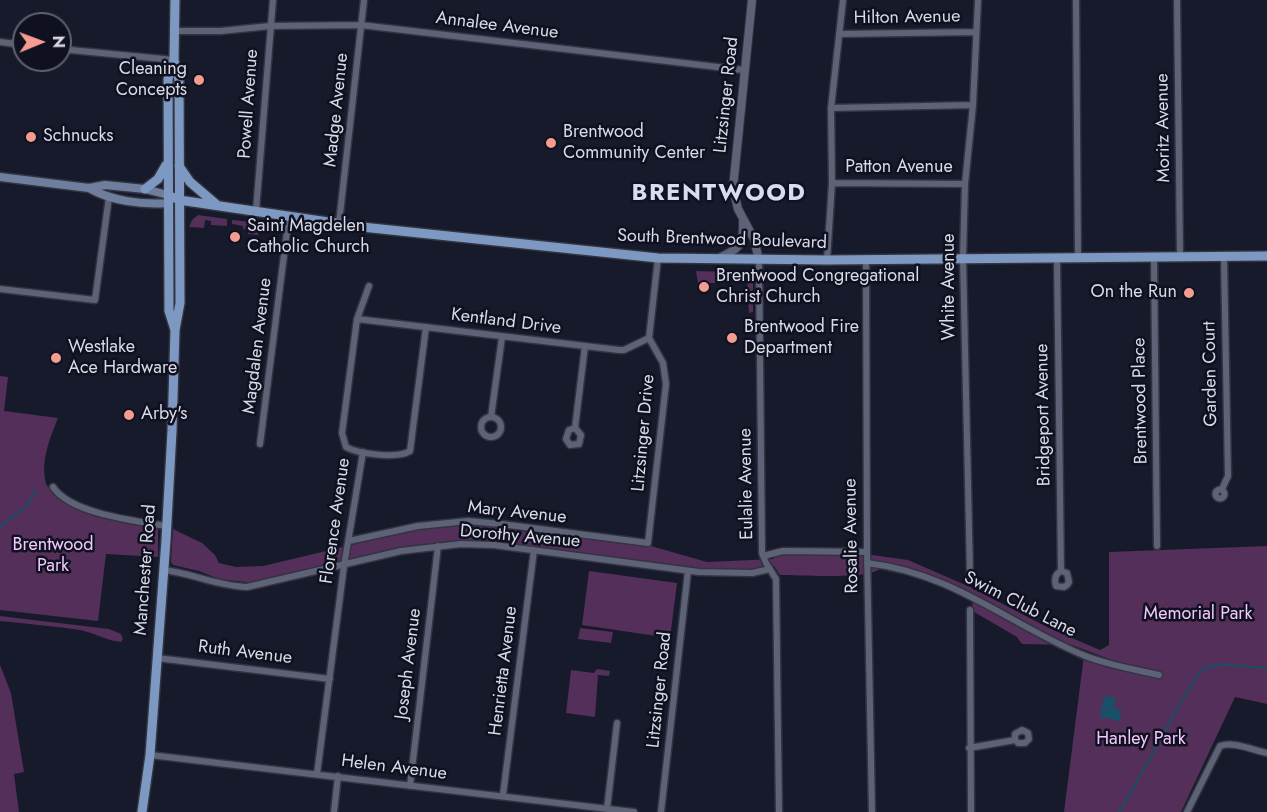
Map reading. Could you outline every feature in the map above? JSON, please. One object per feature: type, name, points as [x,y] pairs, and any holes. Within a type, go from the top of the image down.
[{"type":"main road","name":"Manchester Road","points":[[142,812],[150,755],[172,431],[175,330],[180,303],[179,80],[174,60],[175,0]]},
{"type":"main road","name":"Manchester Road","points":[[174,60],[168,80],[168,199],[169,311],[175,330]]},
{"type":"main road","points":[[146,189],[159,179],[168,160]]},
{"type":"main road","points":[[179,166],[190,182],[219,206]]},
{"type":"main road","name":"South Brentwood Boulevard","points":[[0,177],[89,188],[105,184],[146,189],[168,199],[339,224],[658,258],[827,260],[1267,256]]},
{"type":"main road","name":"South Brentwood Boulevard","points":[[89,188],[104,197],[156,204],[168,199]]},
{"type":"street","name":"Powell Avenue","points":[[256,211],[273,0]]},
{"type":"street","name":"Madge Avenue","points":[[339,224],[364,0]]},
{"type":"street","name":"Litzsinger Road","points":[[752,0],[743,70],[733,188],[738,209],[754,239],[759,260]]},
{"type":"street","points":[[827,260],[832,183],[831,108],[843,0]]},
{"type":"street","name":"White Avenue","points":[[970,574],[963,258],[965,184],[973,105],[978,0]]},
{"type":"street","points":[[1076,0],[1078,258]]},
{"type":"street","name":"Moritz Avenue","points":[[1177,0],[1180,256]]},
{"type":"street","name":"Annalee Avenue","points":[[174,31],[221,31],[270,26],[361,25],[743,70]]},
{"type":"street","name":"Hilton Avenue","points":[[839,34],[975,32]]},
{"type":"street","points":[[72,50],[174,60]]},
{"type":"street","points":[[831,108],[973,105]]},
{"type":"street","name":"Patton Avenue","points":[[832,183],[965,184]]},
{"type":"street","points":[[0,289],[95,300],[109,197]]},
{"type":"street","name":"Magdalen Avenue","points":[[260,444],[289,216]]},
{"type":"street","points":[[716,259],[738,248],[743,242],[743,221]]},
{"type":"street","name":"Garden Court","points":[[1222,489],[1228,476],[1224,256]]},
{"type":"street","name":"Brentwood Place","points":[[1154,257],[1157,546]]},
{"type":"street","points":[[649,338],[658,258]]},
{"type":"street","name":"Bridgeport Avenue","points":[[1058,258],[1061,571]]},
{"type":"street","name":"Rosalie Avenue","points":[[866,259],[867,563],[872,812]]},
{"type":"street","name":"Eulalie Avenue","points":[[759,260],[763,556],[776,579],[779,812]]},
{"type":"street","name":"Florence Avenue","points":[[317,774],[344,566],[363,452],[345,447],[342,437],[357,319],[369,286]]},
{"type":"street","name":"Kentland Drive","points":[[357,319],[624,350],[649,338]]},
{"type":"street","points":[[363,452],[398,456],[410,451],[426,327]]},
{"type":"street","points":[[491,417],[502,337]]},
{"type":"street","name":"Litzsinger Drive","points":[[648,543],[666,384],[663,363],[649,338]]},
{"type":"street","points":[[575,428],[585,346]]},
{"type":"street","points":[[53,487],[63,497],[90,510],[166,526]]},
{"type":"street","name":"Mary Avenue","points":[[349,541],[418,526],[468,521],[648,543]]},
{"type":"street","name":"Dorothy Avenue","points":[[163,570],[189,574],[227,585],[247,587],[380,556],[438,546],[476,544],[688,571],[752,573],[770,569]]},
{"type":"street","name":"Joseph Avenue","points":[[410,786],[438,546]]},
{"type":"street","name":"Henrietta Avenue","points":[[503,795],[534,550]]},
{"type":"street","points":[[763,556],[783,551],[867,552]]},
{"type":"street","name":"Swim Club Lane","points":[[867,563],[914,571],[967,593],[1055,642],[1084,655],[1106,663],[1158,675]]},
{"type":"street","name":"Litzsinger Road","points":[[662,812],[688,571]]},
{"type":"street","points":[[970,610],[971,812]]},
{"type":"street","name":"Ruth Avenue","points":[[157,658],[330,679]]},
{"type":"street","points":[[608,809],[617,723]]},
{"type":"street","points":[[969,748],[1015,740]]},
{"type":"street","points":[[1187,812],[1220,746],[1225,744],[1267,753]]},
{"type":"street","name":"Helen Avenue","points":[[150,755],[634,812]]},
{"type":"street","points":[[334,812],[338,776]]},
{"type":"green space","points":[[198,215],[227,219],[227,226],[211,225],[211,221],[205,220],[204,228],[189,227]]},
{"type":"green space","points":[[232,220],[260,223],[258,235],[248,234],[248,230],[243,229],[243,226],[232,224]]},
{"type":"green space","points":[[696,271],[727,272],[727,278],[724,278],[724,283],[698,283]]},
{"type":"green space","points":[[743,271],[750,273],[753,278],[753,312],[749,313],[747,278],[743,276]]},
{"type":"green space","name":"Brentwood Park","points":[[0,376],[8,377],[4,411],[58,418],[46,451],[44,469],[47,486],[53,489],[56,497],[96,517],[158,529],[158,557],[106,554],[98,621],[0,610]]},
{"type":"green space","points":[[487,525],[651,546],[707,562],[773,559],[776,555],[782,554],[872,555],[908,560],[970,587],[1051,629],[1100,650],[1109,645],[1109,552],[1267,546],[1267,704],[1235,697],[1181,812],[1064,812],[1084,655],[1110,663],[1109,659],[1072,645],[1022,644],[1017,637],[974,612],[971,597],[914,574],[881,568],[863,574],[834,576],[780,575],[774,566],[745,570],[688,568],[490,541],[451,541],[403,548],[254,583],[219,579],[199,571],[173,565],[171,562],[173,529],[202,543],[215,555],[219,563],[236,567],[263,566],[414,530]]},
{"type":"green space","points":[[589,571],[677,583],[670,638],[582,625]]},
{"type":"green space","points":[[0,616],[109,629],[121,634],[123,639],[121,642],[80,630],[0,621]]},
{"type":"green space","points":[[580,628],[613,632],[611,643],[578,639]]},
{"type":"green space","points":[[0,665],[11,693],[24,772],[14,774],[19,812],[0,812]]},
{"type":"green space","points":[[597,669],[610,671],[609,676],[598,675],[595,717],[566,713],[571,670],[594,673]]},
{"type":"water","points":[[1104,696],[1116,698],[1114,707],[1121,711],[1120,721],[1100,717]]},
{"type":"waterway","points":[[0,527],[28,504],[36,490]]},
{"type":"waterway","points":[[1119,812],[1175,711],[1201,670],[1218,664],[1267,668]]},
{"type":"place","name":"Cleaning Concepts","points":[[199,80]]},
{"type":"place","name":"Schnucks","points":[[31,137]]},
{"type":"place","name":"Brentwood Community Center","points":[[551,143]]},
{"type":"place","name":"Saint Magdelen Catholic Church","points":[[235,237]]},
{"type":"place","name":"Brentwood Congregational Christ Church","points":[[704,287]]},
{"type":"place","name":"On the Run","points":[[1189,293]]},
{"type":"place","name":"Brentwood Fire Department","points":[[732,338]]},
{"type":"place","name":"Westlake Ace Hardware","points":[[56,358]]},
{"type":"place","name":"Arby's","points":[[129,415]]},
{"type":"district","name":"BRENTWOOD","points":[[719,194]]},
{"type":"park label","name":"Memorial Park","points":[[1198,615]]},
{"type":"park label","name":"Hanley Park","points":[[1141,740]]}]
